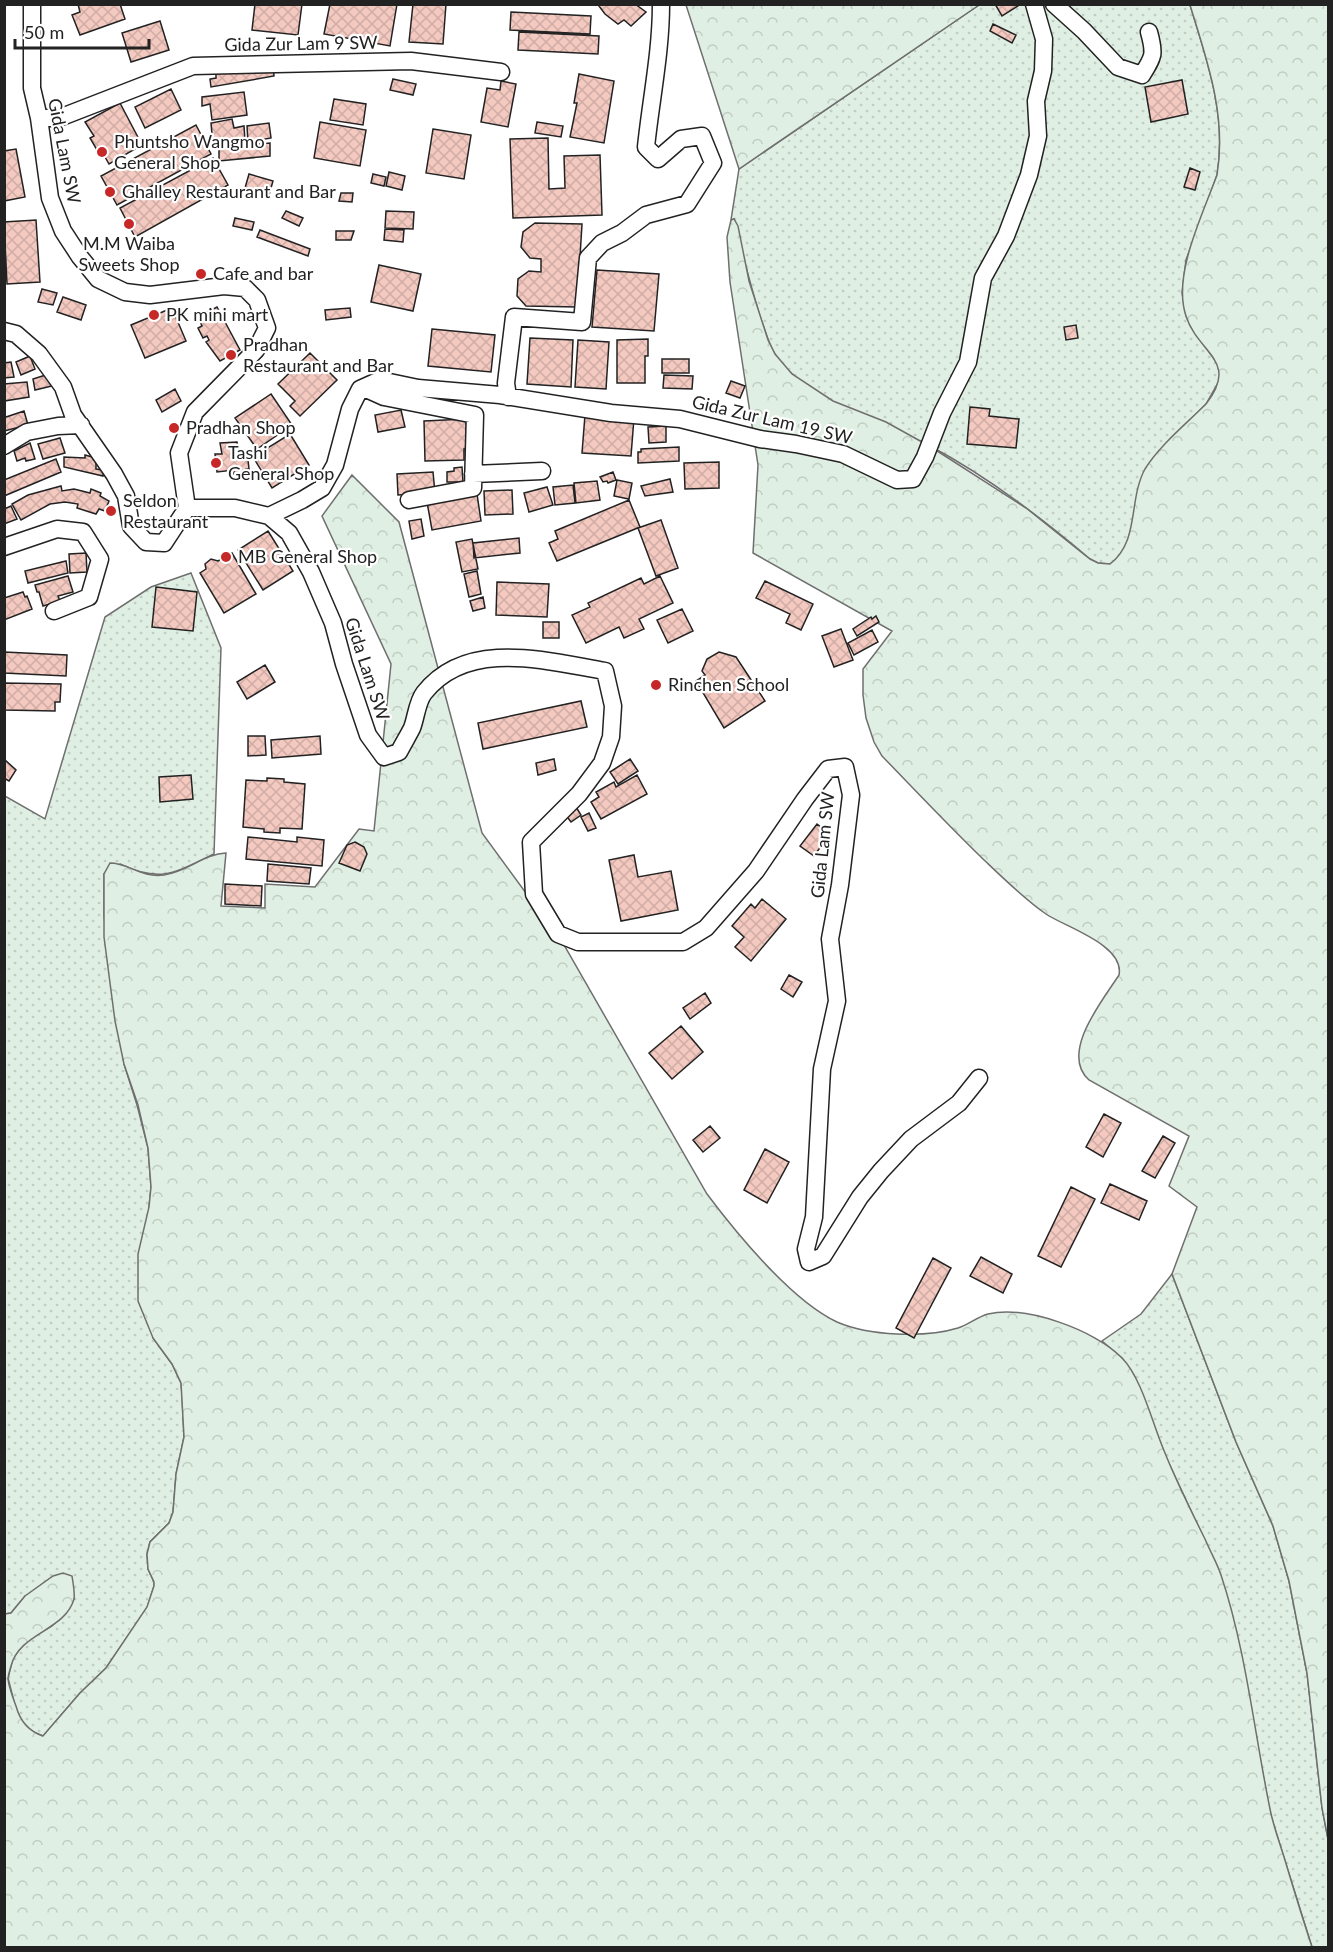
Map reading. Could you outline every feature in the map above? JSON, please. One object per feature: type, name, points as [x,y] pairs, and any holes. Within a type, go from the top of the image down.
[{"type":"street","name":"Gida Lam SW","points":[[32,4],[32,88],[39,118],[50,198],[63,231],[98,279],[125,292],[150,295],[224,286],[245,288],[257,300],[267,328],[256,350],[195,412],[179,453],[188,508],[235,508],[269,516],[289,533],[311,572],[333,622],[344,664],[368,735],[384,757],[399,752],[412,727],[423,694],[453,668],[471,660],[524,657],[605,671],[613,705],[610,737],[602,763],[579,794],[531,842],[534,894],[558,934],[578,942],[683,942],[706,928],[756,871],[805,798],[828,769],[845,767],[851,795],[840,885],[830,939],[837,1001],[822,1069],[814,1217],[806,1250],[809,1262],[823,1256],[860,1197],[888,1163],[911,1139],[959,1104],[979,1078]]},
{"type":"street","points":[[508,397],[506,383],[514,317],[582,322],[588,258],[602,243],[622,233],[646,215],[687,204],[713,163],[702,136],[681,139],[658,159],[646,147],[653,84],[661,41],[661,4]]},
{"type":"street","name":"Gida Zur Lam 19 SW","points":[[364,388],[380,380],[418,388],[508,397],[611,413],[680,419],[760,439],[843,454],[897,480],[913,479],[925,457],[942,413],[968,362],[983,278],[1006,236],[1029,175],[1038,136],[1036,101],[1043,70],[1044,39],[1034,4]]},
{"type":"street","points":[[1054,4],[1084,31],[1118,68],[1142,75],[1153,58],[1149,32]]},
{"type":"street","name":"Gida Zur Lam 9 SW","points":[[39,118],[59,118],[193,66],[411,61],[501,72]]},
{"type":"street","points":[[4,331],[16,334],[39,354],[63,387],[73,415],[114,474],[126,496],[131,526],[146,543],[164,543],[188,508]]},
{"type":"street","points":[[269,516],[322,488],[335,465],[350,409],[360,389],[364,388],[384,397],[475,415],[473,488],[409,500]]},
{"type":"street","points":[[4,446],[27,432],[58,426],[81,425]]},
{"type":"street","points":[[473,474],[542,471]]},
{"type":"street","points":[[4,547],[57,529],[83,532],[100,559],[89,597],[54,611]]},
{"type":"green space","points":[[686,4],[979,5],[739,169]]},
{"type":"green space","points":[[979,5],[1190,5],[1214,88],[1219,131],[1217,175],[1186,260],[1182,293],[1186,316],[1193,330],[1217,363],[1219,381],[1206,404],[1159,452],[1127,543],[1120,556],[1110,564],[1098,563],[1090,559],[1013,498],[972,470],[930,446],[824,397],[788,370],[768,341],[734,219],[731,220],[739,169]]},
{"type":"green space","points":[[1190,5],[1328,5],[1328,1839],[1322,1808],[1307,1673],[1289,1581],[1273,1526],[1236,1442],[1172,1274],[1197,1207],[1169,1186],[1189,1136],[1089,1080],[1081,1069],[1079,1056],[1081,1042],[1087,1027],[1119,975],[1118,964],[1113,955],[1092,938],[1046,914],[1021,894],[968,845],[882,756],[874,742],[866,718],[863,669],[892,631],[753,553],[758,465],[730,282],[727,237],[731,220],[734,219],[738,226],[749,281],[768,340],[775,354],[792,374],[833,401],[886,422],[931,447],[1026,508],[1090,559],[1098,563],[1110,564],[1126,544],[1140,481],[1145,469],[1165,443],[1206,404],[1219,377],[1218,367],[1213,358],[1192,329],[1186,316],[1183,300],[1186,264],[1197,226],[1217,175],[1219,153],[1214,88]]},
{"type":"green space","points":[[352,475],[399,522],[482,833],[564,945],[707,1194],[749,1247],[802,1299],[837,1322],[850,1327],[881,1333],[930,1333],[958,1328],[988,1314],[1021,1313],[1078,1329],[1110,1348],[1129,1367],[1141,1390],[1174,1475],[1218,1566],[1230,1603],[1271,1815],[1312,1947],[5,1948],[5,1614],[11,1613],[25,1596],[53,1576],[63,1573],[72,1576],[74,1599],[69,1610],[62,1618],[23,1646],[16,1655],[8,1676],[11,1693],[22,1721],[43,1736],[80,1693],[106,1668],[147,1607],[154,1582],[148,1569],[147,1554],[150,1542],[169,1523],[173,1512],[176,1474],[184,1437],[181,1383],[172,1364],[153,1338],[138,1301],[138,1254],[149,1207],[151,1187],[148,1148],[138,1105],[124,1064],[115,1021],[104,937],[104,874],[110,863],[123,865],[141,873],[164,875],[210,856],[226,853],[221,906],[265,908],[265,884],[315,887],[359,829],[374,831],[391,664],[322,516]]},
{"type":"green space","points":[[191,573],[221,648],[214,854],[168,873],[147,873],[120,864],[104,874],[104,916],[124,1064],[148,1148],[151,1187],[149,1207],[153,1338],[172,1364],[181,1383],[184,1437],[176,1474],[173,1512],[169,1523],[150,1542],[147,1554],[148,1569],[154,1586],[147,1608],[106,1668],[80,1693],[43,1736],[25,1726],[17,1713],[8,1678],[13,1658],[25,1642],[52,1626],[65,1613],[74,1599],[25,1596],[11,1613],[5,1614],[5,796],[45,819],[105,617],[151,587]]},
{"type":"green space","points":[[1172,1274],[1236,1442],[1273,1526],[1289,1581],[1307,1673],[1322,1808],[1328,1839],[1328,1947],[1312,1947],[1270,1813],[1241,1654],[1220,1573],[1166,1457],[1134,1375],[1122,1358],[1102,1341],[1141,1314]]},
{"type":"building","points":[[78,4],[120,4],[125,19],[80,35],[72,15],[80,12]]},
{"type":"building","points":[[255,4],[302,4],[298,35],[252,30]]},
{"type":"building","points":[[330,4],[397,4],[390,46],[324,34]]},
{"type":"building","points":[[413,4],[446,4],[443,44],[409,42]]},
{"type":"building","points":[[601,4],[635,4],[646,12],[631,26],[624,20],[618,24],[605,14],[599,6]]},
{"type":"building","points":[[995,4],[1021,4],[1002,16]]},
{"type":"building","points":[[511,12],[591,16],[590,34],[510,30]]},
{"type":"building","points":[[160,21],[169,50],[131,62],[122,33]]},
{"type":"building","points":[[993,24],[1016,35],[1012,43],[990,31]]},
{"type":"building","points":[[519,32],[599,36],[598,54],[518,50]]},
{"type":"building","points":[[273,66],[274,76],[211,87],[210,79],[216,78],[216,72]]},
{"type":"building","points":[[579,74],[614,81],[604,143],[570,137],[577,103],[574,103]]},
{"type":"building","points":[[393,79],[416,84],[413,95],[390,90]]},
{"type":"building","points":[[1182,80],[1188,114],[1151,122],[1145,87]]},
{"type":"building","points":[[501,81],[516,84],[508,127],[481,122],[487,88],[500,90]]},
{"type":"building","points":[[171,89],[181,110],[145,128],[135,107]]},
{"type":"building","points":[[244,92],[247,115],[212,120],[210,104],[202,106],[202,97]]},
{"type":"building","points":[[334,99],[366,104],[363,125],[330,120]]},
{"type":"building","points":[[120,103],[142,145],[109,164],[100,148],[97,150],[90,138],[94,136],[85,122]]},
{"type":"building","points":[[232,119],[234,128],[244,126],[245,141],[213,145],[211,123]]},
{"type":"building","points":[[320,122],[366,130],[360,166],[314,158]]},
{"type":"building","points":[[537,122],[563,126],[561,137],[535,133]]},
{"type":"building","points":[[269,123],[271,138],[248,142],[247,126]]},
{"type":"building","points":[[196,125],[211,154],[117,205],[101,176]]},
{"type":"building","points":[[433,129],[471,135],[464,179],[426,173]]},
{"type":"building","points":[[548,138],[549,189],[565,188],[564,156],[600,155],[602,215],[513,218],[510,139]]},
{"type":"building","points":[[270,143],[270,156],[219,161],[219,148]]},
{"type":"building","points":[[16,149],[25,197],[4,201],[4,151]]},
{"type":"building","points":[[213,158],[228,185],[135,237],[120,208]]},
{"type":"building","points":[[1190,168],[1200,172],[1195,190],[1184,187]]},
{"type":"building","points":[[389,172],[405,176],[402,190],[386,186]]},
{"type":"building","points":[[249,174],[273,181],[269,195],[245,188]]},
{"type":"building","points":[[373,174],[386,177],[384,186],[371,183]]},
{"type":"building","points":[[341,193],[353,193],[352,202],[339,201]]},
{"type":"building","points":[[286,211],[303,218],[299,226],[282,218]]},
{"type":"building","points":[[386,211],[414,212],[413,229],[385,228]]},
{"type":"building","points":[[235,218],[254,222],[252,230],[233,226]]},
{"type":"building","points":[[36,220],[40,282],[7,284],[4,222]]},
{"type":"building","points":[[535,223],[582,224],[577,307],[526,306],[517,296],[518,279],[529,271],[541,272],[541,259],[530,258],[521,247],[523,232]]},
{"type":"building","points":[[385,229],[404,230],[403,242],[384,240]]},
{"type":"building","points":[[260,230],[310,249],[308,256],[257,237]]},
{"type":"building","points":[[336,231],[354,231],[351,240],[336,240]]},
{"type":"building","points":[[379,265],[421,274],[413,311],[371,302]]},
{"type":"building","points":[[597,270],[659,274],[654,331],[592,327]]},
{"type":"building","points":[[42,289],[57,293],[53,305],[38,302]]},
{"type":"building","points":[[63,297],[86,305],[81,320],[57,312]]},
{"type":"building","points":[[217,307],[240,350],[220,361],[206,342],[209,340],[207,336],[203,338],[198,328],[202,326],[198,317]]},
{"type":"building","points":[[172,308],[186,341],[145,358],[131,325]]},
{"type":"building","points":[[350,308],[351,317],[326,320],[325,310]]},
{"type":"building","points":[[1076,325],[1078,338],[1066,340],[1064,327]]},
{"type":"building","points":[[432,329],[495,335],[491,372],[428,366]]},
{"type":"building","points":[[530,338],[573,340],[571,387],[527,384]]},
{"type":"building","points":[[648,339],[648,356],[645,356],[645,383],[617,383],[617,340]]},
{"type":"building","points":[[578,340],[609,342],[606,389],[575,387]]},
{"type":"building","points":[[310,353],[337,380],[300,416],[290,406],[295,401],[278,384]]},
{"type":"building","points":[[30,356],[35,369],[21,375],[16,362]]},
{"type":"building","points":[[662,359],[689,359],[689,373],[662,373]]},
{"type":"building","points":[[11,362],[14,377],[4,378],[4,363]]},
{"type":"building","points":[[52,373],[56,385],[35,390],[33,379]]},
{"type":"building","points":[[664,375],[693,376],[692,389],[663,388]]},
{"type":"building","points":[[731,381],[745,386],[740,398],[726,393]]},
{"type":"building","points":[[27,382],[29,397],[4,401],[4,384]]},
{"type":"building","points":[[175,389],[181,401],[162,412],[156,400]]},
{"type":"building","points":[[271,394],[292,425],[257,449],[235,418]]},
{"type":"building","points":[[970,407],[990,409],[989,416],[1019,419],[1016,448],[967,444]]},
{"type":"building","points":[[401,410],[405,427],[378,432],[375,415]]},
{"type":"building","points":[[24,411],[28,425],[4,431],[4,414],[6,417]]},
{"type":"building","points":[[585,415],[634,418],[631,456],[582,453]]},
{"type":"building","points":[[466,419],[467,449],[464,449],[464,460],[425,461],[424,421]]},
{"type":"building","points":[[666,426],[666,442],[649,443],[648,427]]},
{"type":"building","points":[[290,434],[309,465],[272,488],[253,457]]},
{"type":"building","points":[[60,438],[65,453],[43,459],[38,444]]},
{"type":"building","points":[[237,442],[238,451],[247,450],[249,469],[246,469],[246,473],[234,474],[234,470],[217,472],[215,454],[222,454],[220,443]]},
{"type":"building","points":[[30,443],[35,459],[26,461],[25,458],[17,461],[14,451]]},
{"type":"building","points":[[679,447],[679,461],[638,463],[638,452],[641,452],[641,449]]},
{"type":"building","points":[[85,455],[96,458],[96,469],[104,470],[103,476],[64,467],[64,457],[85,458]]},
{"type":"building","points":[[56,459],[61,472],[4,496],[4,480]]},
{"type":"building","points":[[719,462],[719,488],[685,489],[684,463]]},
{"type":"building","points":[[462,467],[463,482],[447,482],[447,472]]},
{"type":"building","points":[[433,472],[435,493],[398,495],[397,474]]},
{"type":"building","points":[[613,472],[616,480],[603,482],[600,477]]},
{"type":"building","points":[[670,479],[673,492],[645,496],[641,486]]},
{"type":"building","points":[[617,480],[632,483],[629,499],[614,496]]},
{"type":"building","points":[[597,481],[600,500],[576,503],[574,483]]},
{"type":"building","points":[[573,485],[575,503],[555,505],[553,487]]},
{"type":"building","points":[[61,486],[62,491],[74,489],[90,493],[91,489],[101,493],[100,496],[109,501],[105,511],[99,509],[96,514],[77,508],[78,504],[65,502],[50,504],[21,520],[12,504],[28,495]]},
{"type":"building","points":[[547,487],[553,505],[529,512],[524,493]]},
{"type":"building","points":[[512,490],[513,514],[485,515],[484,491]]},
{"type":"building","points":[[477,494],[481,521],[432,530],[427,502]]},
{"type":"building","points":[[629,500],[640,527],[557,561],[549,543],[558,539],[555,531]]},
{"type":"building","points":[[11,506],[17,519],[4,524],[4,509]]},
{"type":"building","points":[[421,519],[424,536],[412,539],[409,521]]},
{"type":"building","points":[[661,520],[678,568],[656,576],[638,528]]},
{"type":"building","points":[[268,531],[293,571],[263,590],[238,550]]},
{"type":"building","points":[[519,538],[520,553],[474,558],[473,543]]},
{"type":"building","points":[[472,539],[478,569],[462,572],[456,542]]},
{"type":"building","points":[[86,553],[87,572],[70,573],[69,554]]},
{"type":"building","points":[[232,553],[256,594],[224,613],[200,573],[206,569],[205,564],[211,559],[218,561]]},
{"type":"building","points":[[66,561],[68,573],[28,583],[25,571]]},
{"type":"building","points":[[477,571],[481,594],[469,597],[464,574]]},
{"type":"building","points":[[68,576],[73,592],[58,596],[60,601],[43,606],[35,585]]},
{"type":"building","points":[[660,576],[673,603],[639,619],[644,629],[624,638],[619,627],[586,643],[572,615],[590,607],[588,603],[641,578],[644,584]]},
{"type":"building","points":[[765,581],[813,604],[801,630],[786,623],[790,614],[756,598]]},
{"type":"building","points":[[497,582],[549,584],[547,617],[496,615]]},
{"type":"building","points":[[156,587],[197,592],[193,631],[152,627]]},
{"type":"building","points":[[23,592],[32,609],[4,620],[4,598]]},
{"type":"building","points":[[483,597],[485,608],[473,611],[470,601]]},
{"type":"building","points":[[682,609],[693,631],[668,643],[657,620]]},
{"type":"building","points":[[876,616],[879,622],[857,636],[853,629]]},
{"type":"building","points":[[543,622],[559,622],[559,638],[543,638]]},
{"type":"building","points":[[841,629],[853,660],[834,667],[822,636]]},
{"type":"building","points":[[872,630],[878,642],[854,655],[848,643]]},
{"type":"building","points":[[4,652],[67,655],[66,676],[4,673]]},
{"type":"building","points":[[719,652],[736,657],[765,701],[724,728],[696,681],[705,675],[702,671],[707,659]]},
{"type":"building","points":[[265,665],[275,682],[247,699],[237,682]]},
{"type":"building","points":[[4,683],[61,684],[60,702],[55,702],[55,711],[4,710]]},
{"type":"building","points":[[581,701],[587,727],[483,749],[478,723]]},
{"type":"building","points":[[248,736],[265,736],[266,755],[248,756]]},
{"type":"building","points":[[320,736],[321,754],[272,758],[271,740]]},
{"type":"building","points":[[4,759],[16,770],[9,781],[4,778]]},
{"type":"building","points":[[554,759],[556,770],[538,775],[536,763]]},
{"type":"building","points":[[630,759],[638,771],[618,784],[610,772]]},
{"type":"building","points":[[191,775],[193,799],[160,802],[159,777]]},
{"type":"building","points":[[637,775],[647,794],[601,819],[591,802],[599,797],[596,792],[614,782],[616,787]]},
{"type":"building","points":[[267,778],[305,784],[302,829],[280,828],[280,833],[243,827],[246,780],[267,781]]},
{"type":"building","points":[[576,807],[581,815],[571,822],[565,814]]},
{"type":"building","points":[[589,813],[596,828],[588,831],[581,817]]},
{"type":"building","points":[[817,824],[830,834],[814,856],[800,846]]},
{"type":"building","points":[[248,837],[297,842],[297,837],[324,840],[322,866],[246,859]]},
{"type":"building","points":[[355,842],[364,847],[367,854],[360,871],[339,863],[347,845]]},
{"type":"building","points":[[634,855],[638,877],[671,871],[678,910],[621,921],[609,860]]},
{"type":"building","points":[[268,864],[311,868],[309,884],[267,881]]},
{"type":"building","points":[[225,884],[262,886],[261,906],[225,904]]},
{"type":"building","points":[[762,899],[786,919],[751,961],[735,947],[744,937],[732,926],[751,904],[755,908]]},
{"type":"building","points":[[789,975],[802,982],[793,997],[781,989]]},
{"type":"building","points":[[705,993],[711,1003],[690,1019],[683,1008]]},
{"type":"building","points":[[681,1026],[703,1052],[672,1079],[649,1053]]},
{"type":"building","points":[[1104,1114],[1121,1123],[1103,1157],[1086,1147]]},
{"type":"building","points":[[710,1126],[720,1138],[703,1152],[693,1140]]},
{"type":"building","points":[[1163,1136],[1175,1143],[1155,1178],[1142,1171]]},
{"type":"building","points":[[765,1149],[789,1162],[767,1203],[744,1190]]},
{"type":"building","points":[[1110,1184],[1147,1201],[1139,1220],[1101,1203]]},
{"type":"building","points":[[1071,1187],[1095,1199],[1061,1267],[1038,1256]]},
{"type":"building","points":[[981,1257],[1012,1274],[1003,1293],[970,1276]]},
{"type":"building","points":[[933,1258],[951,1268],[914,1338],[896,1328]]},
{"type":"place","name":"Phuntsho Wangmo General Shop","points":[[102,152]]},
{"type":"place","name":"Ghalley Restaurant and Bar","points":[[110,192]]},
{"type":"place","name":"M.M Waiba Sweets Shop","points":[[129,224]]},
{"type":"place","name":"Cafe and bar","points":[[201,274]]},
{"type":"place","name":"PK mini mart","points":[[154,315]]},
{"type":"place","name":"Pradhan Restaurant and Bar","points":[[231,355]]},
{"type":"place","name":"Pradhan Shop","points":[[174,428]]},
{"type":"place","name":"Tashi General Shop","points":[[216,463]]},
{"type":"place","name":"Seldon Restaurant","points":[[111,511]]},
{"type":"place","name":"MB General Shop","points":[[226,557]]},
{"type":"place","name":"Rinchen School","points":[[656,685]]}]
